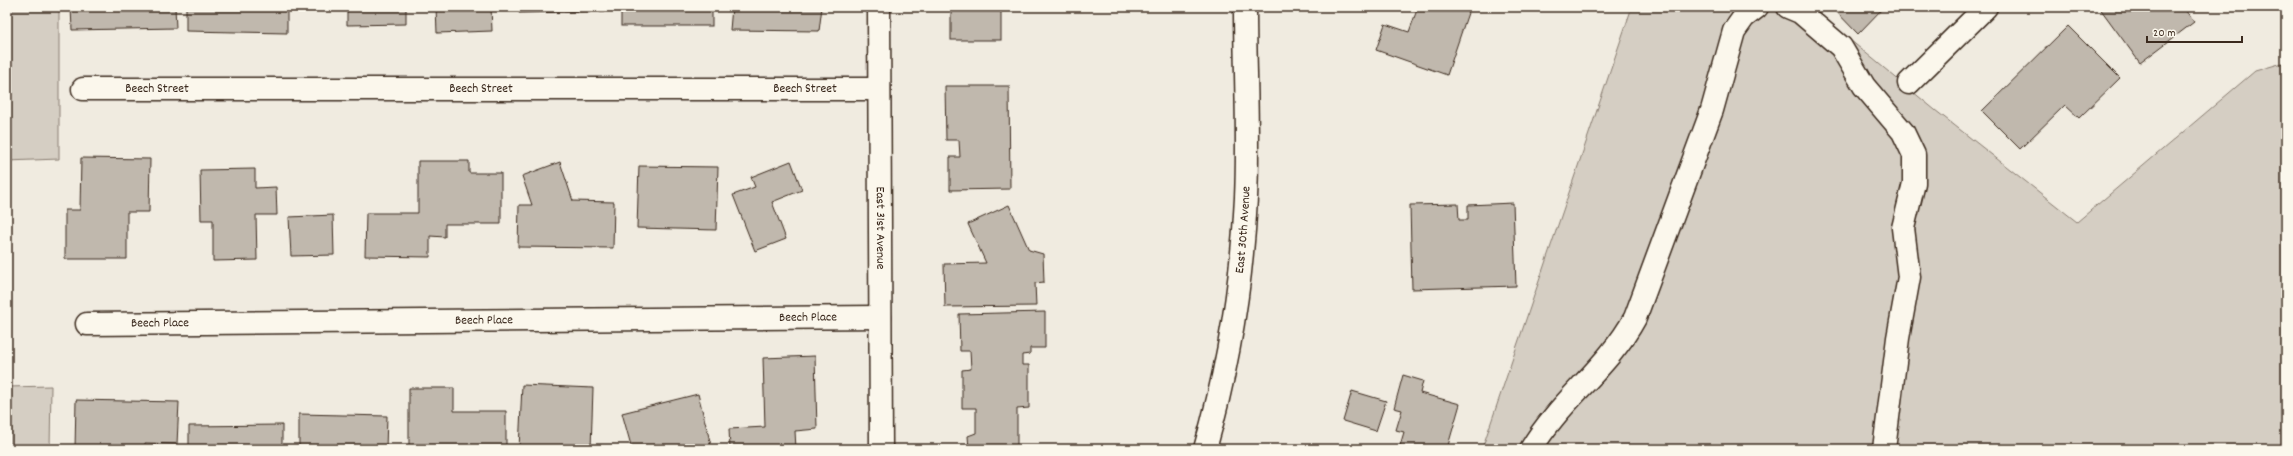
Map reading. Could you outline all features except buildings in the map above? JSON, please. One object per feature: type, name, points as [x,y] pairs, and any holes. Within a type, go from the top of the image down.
[{"type":"street","name":"East 31st Avenue","points":[[879,7],[881,449]]},
{"type":"street","name":"East 30th Avenue","points":[[1205,449],[1214,416],[1237,296],[1246,198],[1245,7]]},
{"type":"street","points":[[1531,449],[1560,410],[1617,349],[1635,318],[1712,110],[1734,31],[1744,17],[1757,7]]},
{"type":"street","points":[[1788,7],[1800,12],[1840,46],[1864,86],[1902,132],[1914,155],[1914,183],[1903,228],[1909,277],[1898,338],[1884,449]]},
{"type":"street","points":[[1909,82],[1986,7]]},
{"type":"street","name":"Beech Street","points":[[83,89],[879,89]]},
{"type":"street","name":"Beech Place","points":[[87,324],[880,317]]},
{"type":"shaded area","points":[[7,7],[59,7],[59,159],[7,161]]},
{"type":"shaded area","points":[[1632,7],[1810,7],[1935,110],[2077,222],[2255,71],[2286,62],[2286,449],[1482,449]]},
{"type":"shaded area","points":[[51,386],[50,449],[7,449],[7,387]]}]
